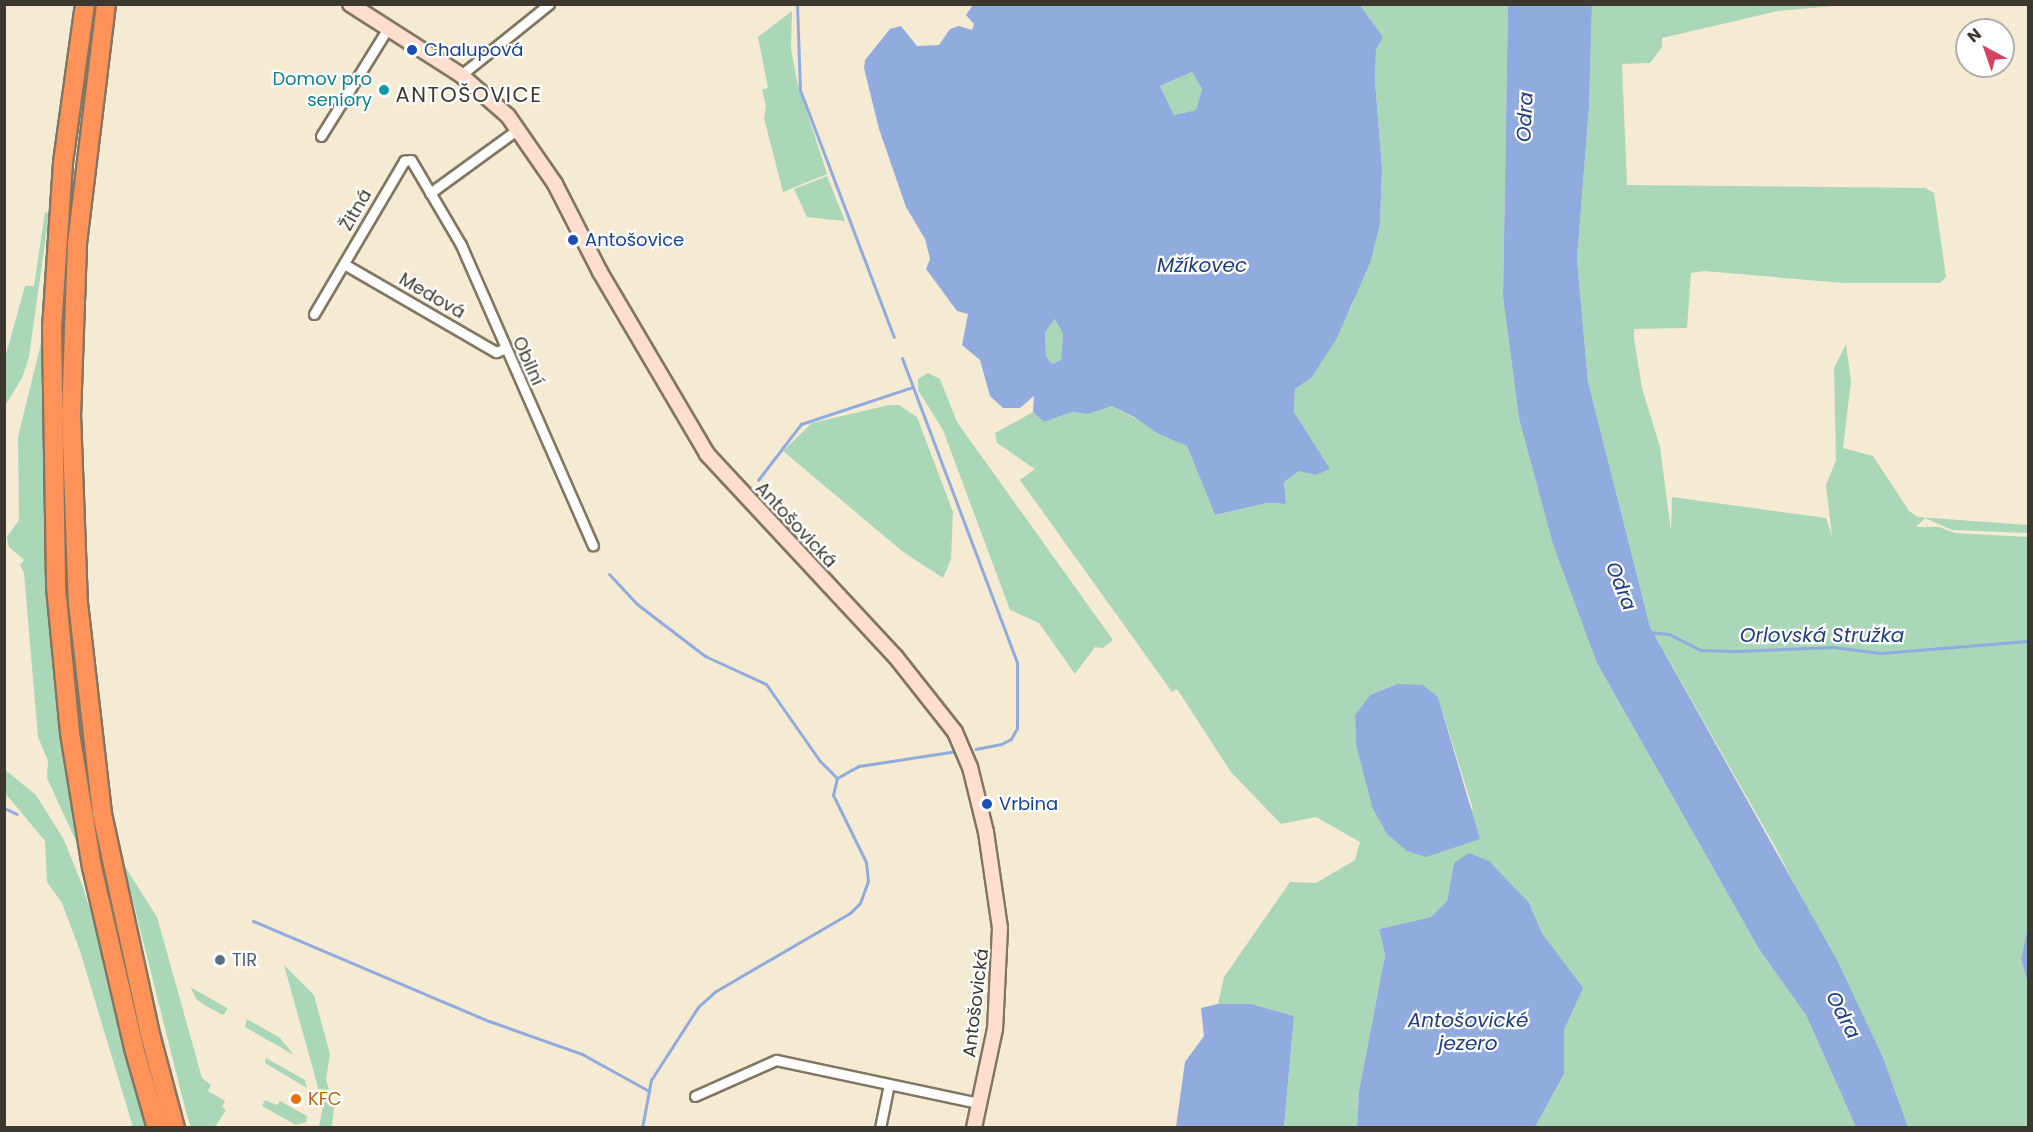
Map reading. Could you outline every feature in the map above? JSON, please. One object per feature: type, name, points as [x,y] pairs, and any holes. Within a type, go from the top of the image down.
[{"type":"highway","points":[[85,4],[63,163],[52,327],[56,587],[70,733],[92,867],[134,1047],[157,1128]]},
{"type":"highway","points":[[106,4],[77,245],[71,414],[78,603],[102,814],[151,1038],[175,1128]]},
{"type":"street","name":"Antošovická","points":[[350,4],[461,75],[492,100],[518,129],[555,183],[600,272],[707,453],[895,656],[955,732],[970,766],[986,832],[1000,928],[994,1029],[974,1128]]},
{"type":"street","points":[[461,75],[549,4]]},
{"type":"street","points":[[321,136],[385,26]]},
{"type":"street","points":[[430,193],[518,129]]},
{"type":"street","name":"Žitná","points":[[314,314],[404,161],[411,160],[430,193]]},
{"type":"street","name":"Obilní","points":[[430,193],[461,245],[504,349],[593,545]]},
{"type":"street","name":"Medová","points":[[344,264],[496,352],[504,349]]},
{"type":"street","points":[[695,1096],[776,1060],[979,1103]]},
{"type":"street","points":[[880,1128],[889,1084]]},
{"type":"green space","points":[[1360,5],[1508,5],[1503,297],[1519,418],[1597,663],[1759,949],[1806,1015],[1856,1127],[1535,1127],[1564,1074],[1564,1030],[1582,988],[1542,933],[1529,903],[1454,863],[1447,901],[1431,917],[1379,929],[1385,955],[1359,1091],[1357,1127],[1284,1127],[1294,1016],[1251,1004],[1218,1004],[1224,977],[1290,882],[1316,883],[1355,860],[1360,842],[1316,817],[1281,824],[1231,772],[1177,689],[1172,692],[1020,480],[1035,469],[997,443],[995,433],[1033,412],[1044,422],[1072,412],[1088,414],[1112,406],[1187,446],[1215,515],[1268,503],[1286,504],[1284,482],[1299,470],[1316,475],[1329,469],[1294,412],[1295,389],[1312,376],[1351,308],[1380,224],[1382,168],[1375,81],[1376,50],[1383,37]],"holes":[[[1397,684],[1438,697],[1473,809],[1372,807],[1356,745],[1355,715],[1370,695]]]},
{"type":"green space","points":[[1592,5],[1846,5],[1778,11],[1662,38],[1662,47],[1650,63],[1622,64],[1627,185],[1925,188],[1934,193],[1946,277],[1940,283],[1843,283],[1704,271],[1691,273],[1687,328],[1634,329],[1634,339],[1642,388],[1660,447],[1671,531],[1672,497],[1826,518],[1832,536],[1826,485],[1836,460],[1834,368],[1846,344],[1851,382],[1843,448],[1873,456],[1909,511],[1918,517],[2028,525],[2028,533],[1952,530],[1925,518],[1916,527],[1939,527],[1955,533],[2028,537],[2028,926],[2021,959],[2028,984],[2028,1127],[1908,1127],[1884,1060],[1777,850],[1650,627],[1588,382],[1577,259],[1589,107]]},
{"type":"green space","points":[[792,11],[791,49],[797,81],[827,174],[783,192],[764,118],[766,106],[762,90],[768,88],[758,37]]},
{"type":"green space","points":[[1192,72],[1202,89],[1196,110],[1174,115],[1160,86]]},
{"type":"green space","points":[[827,176],[845,221],[807,217],[794,189]]},
{"type":"green space","points":[[45,212],[49,214],[29,357],[22,378],[5,406],[5,358],[25,286],[34,286]]},
{"type":"green space","points":[[1055,318],[1063,334],[1061,360],[1052,364],[1046,357],[1045,332]]},
{"type":"green space","points":[[44,331],[45,544],[51,612],[48,617],[86,863],[47,778],[48,761],[38,737],[24,573],[20,565],[24,560],[9,547],[7,537],[19,520],[18,437]]},
{"type":"green space","points":[[928,373],[940,379],[957,422],[1113,640],[1103,648],[1095,647],[1075,674],[1039,623],[1010,610],[943,430],[918,390],[918,379]]},
{"type":"green space","points":[[889,405],[899,405],[917,417],[953,512],[951,559],[943,578],[902,551],[783,451],[812,423]]},
{"type":"green space","points":[[4,769],[36,795],[64,840],[83,887],[156,1127],[133,1127],[80,951],[62,903],[47,882],[45,841],[5,793]]},
{"type":"green space","points":[[124,865],[157,917],[202,1078],[211,1085],[208,1091],[225,1101],[222,1107],[226,1110],[215,1127],[191,1127],[187,1116]]},
{"type":"green space","points":[[284,965],[314,995],[330,1054],[326,1079],[334,1107],[332,1127],[319,1127],[323,1105]]},
{"type":"green space","points":[[190,987],[227,1010],[223,1015],[206,1006],[197,1000]]},
{"type":"green space","points":[[247,1019],[280,1038],[294,1055],[245,1027]]},
{"type":"green space","points":[[266,1058],[305,1080],[307,1088],[265,1063]]},
{"type":"green space","points":[[265,1100],[277,1105],[280,1101],[307,1116],[306,1122],[296,1125],[262,1106]]},
{"type":"water","name":"Mžíkovec","points":[[973,5],[1360,5],[1383,37],[1376,50],[1375,81],[1382,168],[1380,224],[1370,263],[1337,338],[1312,377],[1295,389],[1294,412],[1330,469],[1316,475],[1299,471],[1284,482],[1286,504],[1268,503],[1215,515],[1187,446],[1159,434],[1134,417],[1112,406],[1088,414],[1072,412],[1044,422],[1033,412],[1034,396],[1020,408],[1003,408],[990,396],[980,360],[962,345],[968,314],[957,311],[926,269],[930,259],[925,239],[906,207],[879,129],[864,68],[865,60],[890,29],[901,26],[917,46],[939,45],[950,29],[959,26],[972,30],[974,24],[966,15]],"holes":[[[1192,72],[1202,89],[1196,110],[1174,115],[1160,86]],[[1055,319],[1063,334],[1061,360],[1052,364],[1046,356],[1045,332]]]},
{"type":"water","name":"Odra","points":[[1508,5],[1592,5],[1589,107],[1577,259],[1588,382],[1650,627],[1838,962],[1884,1060],[1908,1127],[1856,1127],[1806,1015],[1759,949],[1597,663],[1553,544],[1519,418],[1503,297]]},
{"type":"water","points":[[1397,684],[1423,685],[1438,697],[1480,839],[1426,857],[1407,851],[1387,834],[1372,807],[1356,745],[1355,715],[1370,695]]},
{"type":"water","name":"Antošovické jezero","points":[[1469,853],[1489,861],[1529,903],[1542,933],[1583,988],[1564,1030],[1564,1074],[1535,1127],[1357,1127],[1359,1091],[1385,955],[1379,929],[1431,917],[1447,901],[1454,863]]},
{"type":"water","points":[[2028,926],[2028,984],[2021,959]]},
{"type":"water","points":[[1218,1004],[1251,1004],[1294,1016],[1284,1127],[1176,1127],[1185,1062],[1204,1036],[1201,1008]]},
{"type":"waterway","points":[[797,4],[800,90],[894,337]]},
{"type":"waterway","points":[[902,358],[1017,662],[1017,728],[1011,739],[1001,744],[975,749]]},
{"type":"waterway","points":[[758,480],[801,424],[913,387]]},
{"type":"waterway","points":[[609,574],[637,604],[705,656],[766,684],[820,761],[837,778]]},
{"type":"waterway","name":"Orlovská Stružka","points":[[1649,632],[1669,634],[1701,650],[1738,651],[1833,647],[1881,653],[2028,641]]},
{"type":"waterway","points":[[642,1128],[651,1080],[698,1007],[716,991],[850,913],[860,903],[868,881],[866,862],[833,795],[837,778],[859,766],[957,751]]},
{"type":"waterway","points":[[4,808],[17,814]]},
{"type":"waterway","points":[[253,921],[489,1021],[582,1054],[649,1091]]},
{"type":"place","name":"Chalupová","points":[[412,50]]},
{"type":"place","name":"Domov pro seniory","points":[[384,90]]},
{"type":"place","name":"Antošovice","points":[[573,240]]},
{"type":"place","name":"Vrbina","points":[[987,804]]},
{"type":"place","name":"TIR","points":[[220,960]]},
{"type":"place","name":"KFC","points":[[296,1099]]},
{"type":"district","name":"ANTOŠOVICE","points":[[469,95]]}]
